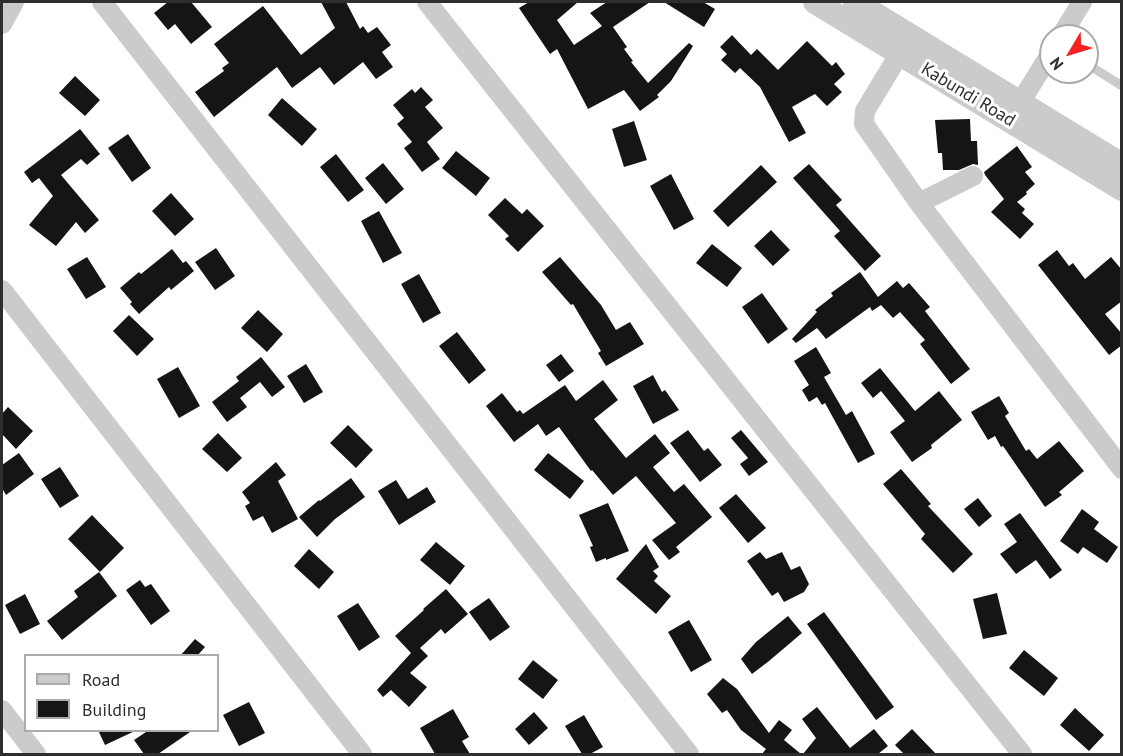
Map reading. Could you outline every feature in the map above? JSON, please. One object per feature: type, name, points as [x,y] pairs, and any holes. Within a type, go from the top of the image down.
[{"type":"street","points":[[2,24],[14,2]]},
{"type":"street","points":[[102,2],[689,754]]},
{"type":"street","points":[[427,2],[1022,754]]},
{"type":"street","name":"Kabundi Road","points":[[815,2],[900,53],[1122,165]]},
{"type":"street","name":"Kabundi Road","points":[[855,2],[1015,111],[1122,189]]},
{"type":"street","points":[[1068,24],[1082,2]]},
{"type":"street","points":[[900,53],[865,111],[864,124],[919,203],[1122,469]]},
{"type":"street","points":[[1015,111],[1039,72]]},
{"type":"street","points":[[919,203],[973,176]]},
{"type":"street","points":[[2,290],[362,754]]},
{"type":"street","points":[[2,710],[36,754]]},
{"type":"lane","points":[[1099,72],[1122,86]]},
{"type":"building","points":[[168,2],[191,2],[212,27],[191,44],[175,24],[168,30],[154,13]]},
{"type":"building","points":[[321,2],[346,2],[360,29],[363,26],[368,33],[377,27],[391,45],[382,52],[393,67],[376,79],[363,62],[334,85],[320,67],[292,88],[277,67],[214,117],[195,92],[224,71],[222,68],[229,63],[214,44],[263,6],[301,55],[335,28]]},
{"type":"building","points":[[529,2],[578,2],[557,20],[574,45],[602,26],[590,13],[607,2],[650,2],[613,27],[627,47],[624,49],[633,61],[631,62],[648,83],[689,43],[693,46],[671,81],[657,95],[659,97],[640,111],[624,90],[588,109],[557,49],[550,54],[519,8]]},
{"type":"building","points":[[664,2],[703,2],[715,9],[704,27]]},
{"type":"building","points":[[732,35],[751,55],[757,49],[778,70],[807,41],[832,66],[836,62],[845,74],[834,84],[842,92],[827,106],[815,94],[792,107],[806,133],[789,142],[760,87],[740,68],[735,73],[721,60],[727,54],[720,47]]},
{"type":"building","points":[[75,76],[100,100],[85,116],[59,93]]},
{"type":"building","points":[[421,87],[433,100],[425,107],[443,128],[427,142],[440,159],[422,172],[404,148],[412,142],[397,124],[404,118],[393,105],[412,89],[415,93]]},
{"type":"building","points":[[282,98],[317,129],[302,146],[268,115]]},
{"type":"building","points":[[970,119],[971,141],[977,141],[978,165],[973,164],[959,170],[943,170],[942,153],[938,153],[935,120]]},
{"type":"building","points":[[634,121],[647,160],[624,167],[612,129]]},
{"type":"building","points":[[80,129],[100,154],[87,165],[81,159],[61,175],[99,220],[85,233],[76,222],[56,246],[29,225],[53,196],[39,178],[32,183],[24,172]]},
{"type":"building","points":[[128,134],[151,168],[132,182],[108,148]]},
{"type":"building","points":[[1017,146],[1032,167],[1025,172],[1035,184],[1017,202],[1025,209],[1022,213],[1034,224],[1020,239],[991,212],[1004,199],[984,172]]},
{"type":"building","points":[[456,151],[490,178],[476,196],[442,168]]},
{"type":"building","points":[[336,154],[364,190],[348,202],[320,167]]},
{"type":"building","points":[[383,163],[404,189],[386,204],[365,178]]},
{"type":"building","points":[[809,164],[842,200],[836,205],[881,256],[865,271],[834,236],[840,231],[793,178]]},
{"type":"building","points":[[761,165],[777,182],[728,227],[713,211]]},
{"type":"building","points":[[671,174],[694,219],[674,230],[650,186]]},
{"type":"building","points":[[171,193],[194,219],[175,236],[152,211]]},
{"type":"building","points":[[505,198],[522,214],[527,209],[544,226],[518,252],[505,239],[509,236],[488,215]]},
{"type":"building","points":[[379,211],[402,253],[383,263],[361,221]]},
{"type":"building","points":[[771,230],[790,250],[773,266],[754,246]]},
{"type":"building","points":[[712,244],[742,268],[727,287],[696,263]]},
{"type":"building","points":[[216,248],[235,276],[215,290],[195,262]]},
{"type":"building","points":[[172,249],[183,263],[186,261],[194,271],[171,290],[169,287],[139,314],[120,288]]},
{"type":"building","points":[[1057,250],[1069,266],[1073,263],[1085,279],[1111,257],[1122,270],[1122,301],[1105,314],[1122,334],[1122,345],[1109,355],[1038,265]]},
{"type":"building","points":[[87,257],[106,287],[86,299],[67,269]]},
{"type":"building","points":[[560,257],[601,305],[616,330],[630,322],[644,344],[606,366],[598,353],[601,351],[573,304],[571,305],[542,272]]},
{"type":"building","points":[[860,272],[878,297],[897,281],[903,288],[909,283],[930,307],[925,311],[970,369],[951,384],[920,344],[925,340],[900,312],[893,318],[881,305],[872,311],[870,307],[826,339],[817,328],[796,343],[792,339],[817,312],[815,310],[833,296],[831,293]]},
{"type":"building","points":[[419,274],[441,313],[423,323],[401,284]]},
{"type":"building","points":[[762,293],[788,329],[768,344],[742,307]]},
{"type":"building","points":[[258,310],[283,334],[267,352],[241,328]]},
{"type":"building","points":[[129,315],[154,339],[137,356],[113,331]]},
{"type":"building","points":[[457,332],[486,370],[469,384],[439,346]]},
{"type":"building","points":[[816,347],[831,373],[824,377],[846,415],[852,411],[875,454],[858,463],[825,403],[822,405],[817,397],[809,402],[802,390],[809,385],[794,361]]},
{"type":"building","points":[[561,354],[574,371],[559,382],[546,365]]},
{"type":"building","points":[[261,357],[285,387],[272,397],[260,382],[240,398],[247,407],[227,422],[212,402],[239,381],[236,377]]},
{"type":"building","points":[[306,364],[323,392],[304,403],[287,376]]},
{"type":"building","points":[[178,367],[200,406],[179,418],[157,379]]},
{"type":"building","points":[[880,368],[915,411],[939,391],[962,420],[931,445],[932,448],[912,462],[890,432],[905,421],[881,391],[873,398],[861,383]]},
{"type":"building","points":[[653,375],[662,392],[665,390],[679,410],[653,424],[633,386]]},
{"type":"building","points":[[603,380],[618,400],[594,419],[626,458],[655,434],[670,453],[653,467],[674,492],[684,484],[712,517],[676,547],[680,552],[669,560],[652,540],[676,523],[636,476],[613,495],[591,471],[559,427],[546,436],[538,424],[514,442],[486,406],[502,393],[517,412],[520,410],[523,414],[565,385],[576,401]]},
{"type":"building","points":[[999,396],[1009,413],[1005,416],[1026,451],[1029,449],[1037,459],[1059,441],[1084,471],[1059,492],[1062,495],[1045,507],[1003,446],[1001,447],[995,436],[988,440],[971,412]]},
{"type":"building","points":[[8,407],[33,431],[16,449],[2,434],[2,414]]},
{"type":"building","points":[[348,425],[373,450],[356,468],[330,443]]},
{"type":"building","points":[[688,430],[704,451],[708,448],[722,465],[700,482],[670,443]]},
{"type":"building","points":[[741,430],[768,462],[749,476],[740,464],[748,458],[731,438]]},
{"type":"building","points":[[218,433],[242,458],[227,472],[202,449]]},
{"type":"building","points":[[19,453],[34,474],[6,495],[2,488],[2,465]]},
{"type":"building","points":[[548,453],[584,481],[570,499],[534,470]]},
{"type":"building","points":[[276,462],[286,475],[278,481],[298,519],[272,533],[263,516],[253,521],[245,506],[250,503],[242,492]]},
{"type":"building","points":[[60,467],[79,496],[60,508],[41,479]]},
{"type":"building","points":[[901,469],[931,504],[928,506],[973,554],[953,573],[921,539],[925,534],[883,484]]},
{"type":"building","points":[[351,478],[365,497],[335,519],[317,537],[299,517]]},
{"type":"building","points":[[396,480],[408,499],[427,487],[436,502],[399,525],[378,491]]},
{"type":"building","points":[[736,494],[766,528],[748,543],[719,508]]},
{"type":"building","points":[[978,498],[992,516],[979,527],[964,509]]},
{"type":"building","points":[[608,503],[629,551],[596,562],[590,547],[593,546],[579,515]]},
{"type":"building","points":[[1082,509],[1099,522],[1094,529],[1118,547],[1107,563],[1083,547],[1078,554],[1060,541]]},
{"type":"building","points":[[1020,513],[1062,570],[1050,579],[1036,560],[1016,574],[1000,554],[1017,542],[1004,524]]},
{"type":"building","points":[[92,515],[124,548],[100,572],[68,539]]},
{"type":"building","points":[[436,542],[465,566],[450,585],[420,560]]},
{"type":"building","points":[[646,544],[659,567],[653,571],[658,576],[654,581],[671,596],[656,614],[616,579]]},
{"type":"building","points":[[309,549],[334,572],[319,589],[294,566]]},
{"type":"building","points":[[760,552],[766,559],[782,552],[791,570],[800,566],[809,584],[804,592],[784,602],[778,592],[772,596],[747,561]]},
{"type":"building","points":[[99,572],[117,596],[62,640],[47,621],[78,597],[74,591]]},
{"type":"building","points":[[140,580],[145,587],[151,584],[170,611],[151,625],[126,590]]},
{"type":"building","points":[[446,589],[468,614],[445,634],[441,629],[420,648],[428,656],[410,673],[427,687],[409,707],[391,690],[383,697],[377,690],[411,653],[395,636]]},
{"type":"building","points":[[997,593],[1007,634],[983,639],[973,599]]},
{"type":"building","points":[[25,594],[40,624],[20,634],[5,605]]},
{"type":"building","points":[[489,598],[510,627],[490,641],[469,612]]},
{"type":"building","points":[[358,603],[380,637],[359,651],[337,616]]},
{"type":"building","points":[[824,612],[894,707],[876,720],[807,624]]},
{"type":"building","points":[[788,616],[802,633],[752,674],[741,659],[756,642]]},
{"type":"building","points":[[689,620],[712,660],[691,672],[668,632]]},
{"type":"building","points":[[195,639],[205,647],[199,654],[182,654]]},
{"type":"building","points":[[1024,650],[1058,678],[1044,696],[1009,668]]},
{"type":"building","points":[[533,660],[558,680],[543,699],[518,679]]},
{"type":"building","points":[[723,678],[737,689],[769,733],[779,720],[792,730],[784,740],[801,754],[762,754],[766,749],[741,730],[727,710],[722,713],[707,694]]},
{"type":"building","points":[[249,702],[265,733],[239,746],[223,715]]},
{"type":"building","points":[[817,707],[850,748],[874,729],[888,746],[878,754],[803,754],[816,738],[802,719]]},
{"type":"building","points":[[1075,708],[1104,735],[1089,751],[1060,725]]},
{"type":"building","points":[[453,709],[469,737],[462,741],[470,754],[435,754],[420,728]]},
{"type":"building","points":[[534,712],[548,728],[529,745],[515,729]]},
{"type":"building","points":[[584,715],[603,747],[590,754],[582,754],[565,726]]},
{"type":"building","points":[[912,729],[936,754],[904,754],[895,745]]},
{"type":"building","points":[[99,732],[133,732],[105,745]]},
{"type":"building","points":[[146,732],[190,732],[158,754],[144,754],[134,740]]}]
